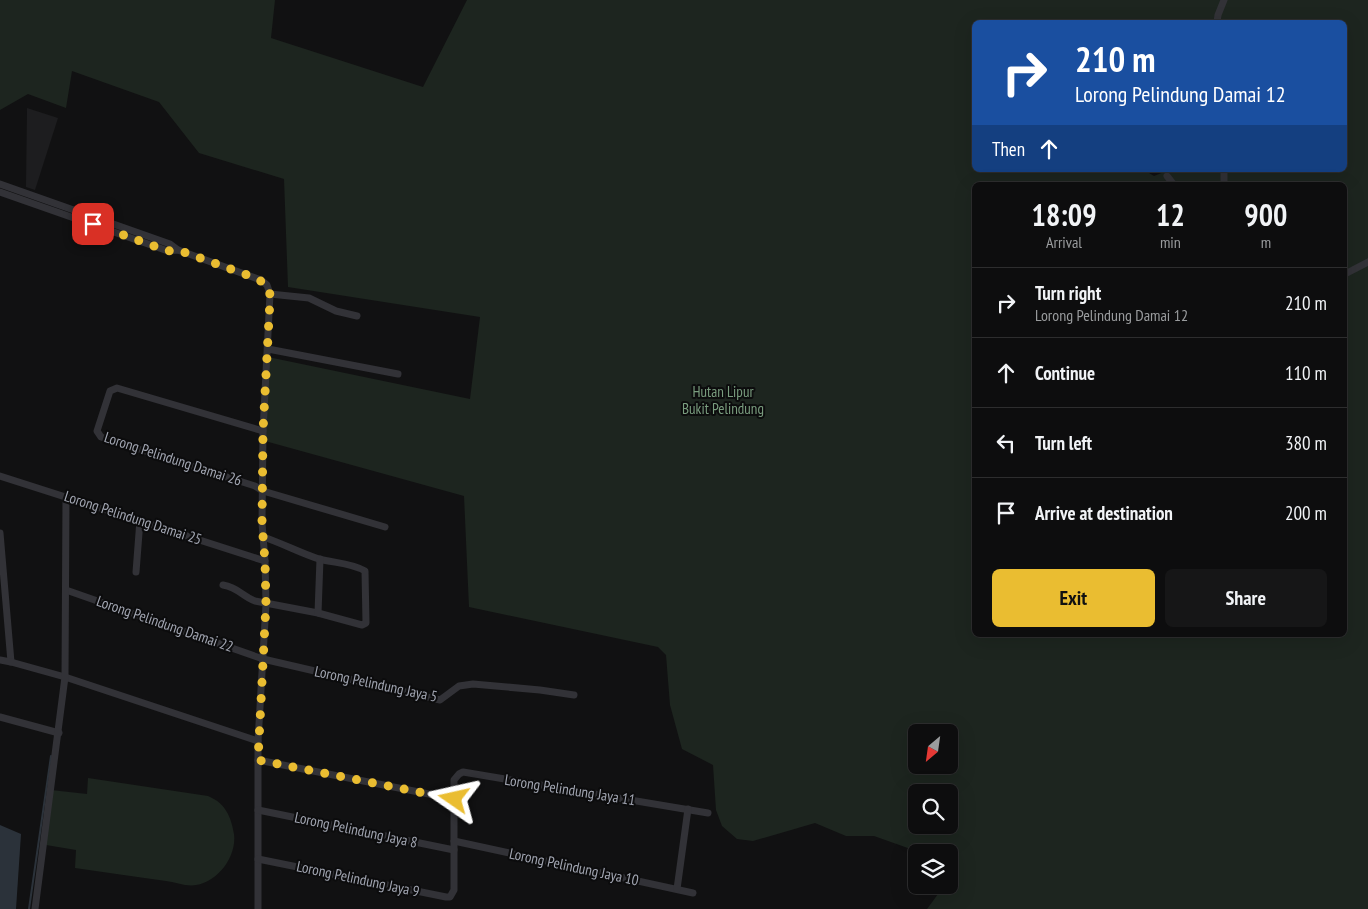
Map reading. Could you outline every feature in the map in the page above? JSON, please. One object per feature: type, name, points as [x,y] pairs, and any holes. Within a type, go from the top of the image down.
[{"type":"street","points":[[1217,20],[1224,0]]},
{"type":"street","points":[[1168,176],[1172,182]]},
{"type":"street","points":[[0,184],[170,244],[178,250],[261,280],[267,285],[270,294],[263,431],[262,523],[266,604],[258,741],[258,909]]},
{"type":"street","points":[[0,192],[168,251],[178,250]]},
{"type":"street","points":[[1347,273],[1368,262]]},
{"type":"street","points":[[270,294],[309,298],[336,311],[356,316]]},
{"type":"street","points":[[268,349],[398,374]]},
{"type":"street","name":"Lorong Pelindung Damai 26","points":[[263,431],[117,388],[112,389],[97,431],[101,438],[255,486],[263,491],[385,527]]},
{"type":"street","name":"Lorong Pelindung Damai 25","points":[[0,476],[265,561]]},
{"type":"street","points":[[34,909],[65,677],[66,496]]},
{"type":"street","points":[[136,572],[140,520]]},
{"type":"street","points":[[0,533],[11,662]]},
{"type":"street","points":[[223,584],[235,588],[251,600],[318,612],[362,625],[365,624],[367,620],[366,572],[362,569],[302,553],[283,543],[263,537]]},
{"type":"street","points":[[318,612],[320,559]]},
{"type":"street","name":"Lorong Pelindung Damai 22","points":[[66,590],[263,659]]},
{"type":"street","name":"Lorong Pelindung Jaya 5","points":[[263,659],[440,700],[459,686],[473,684],[574,695]]},
{"type":"street","points":[[0,660],[65,677],[258,741]]},
{"type":"street","points":[[0,717],[59,733]]},
{"type":"street","points":[[258,760],[454,799]]},
{"type":"street","name":"Lorong Pelindung Jaya 11","points":[[454,799],[454,780],[463,772],[708,813]]},
{"type":"street","name":"Lorong Pelindung Jaya 9","points":[[258,859],[450,897],[454,890],[454,799]]},
{"type":"street","name":"Lorong Pelindung Jaya 8","points":[[258,810],[454,850]]},
{"type":"street","points":[[677,889],[688,810]]},
{"type":"street","name":"Lorong Pelindung Jaya 10","points":[[454,841],[694,893]]},
{"type":"shaded area","points":[[27,108],[58,118],[35,190],[26,187]]},
{"type":"shaded area","points":[[0,825],[21,834],[16,909],[0,909]]},
{"type":"green space","name":"Hutan Lipur Bukit Pelindung","points":[[0,0],[275,0],[271,38],[423,87],[467,0],[1368,0],[1368,909],[927,909],[938,894],[958,894],[958,844],[908,844],[908,848],[874,836],[846,836],[815,823],[753,841],[737,839],[722,826],[716,810],[713,765],[682,749],[670,705],[666,655],[658,647],[469,607],[464,496],[265,441],[268,357],[470,399],[480,317],[288,287],[284,179],[199,153],[159,102],[72,71],[66,108],[28,94],[0,110]]},
{"type":"green space","points":[[88,778],[208,796],[214,799],[223,806],[233,827],[234,842],[229,859],[212,879],[204,883],[192,885],[75,868],[76,850],[46,845],[51,790],[87,794]]},
{"type":"waterway","points":[[29,909],[51,756]]},
{"type":"route","points":[[93,224],[168,251],[178,250],[253,277],[261,280],[269,289],[263,431],[262,523],[266,604],[258,760],[454,799]]}]
